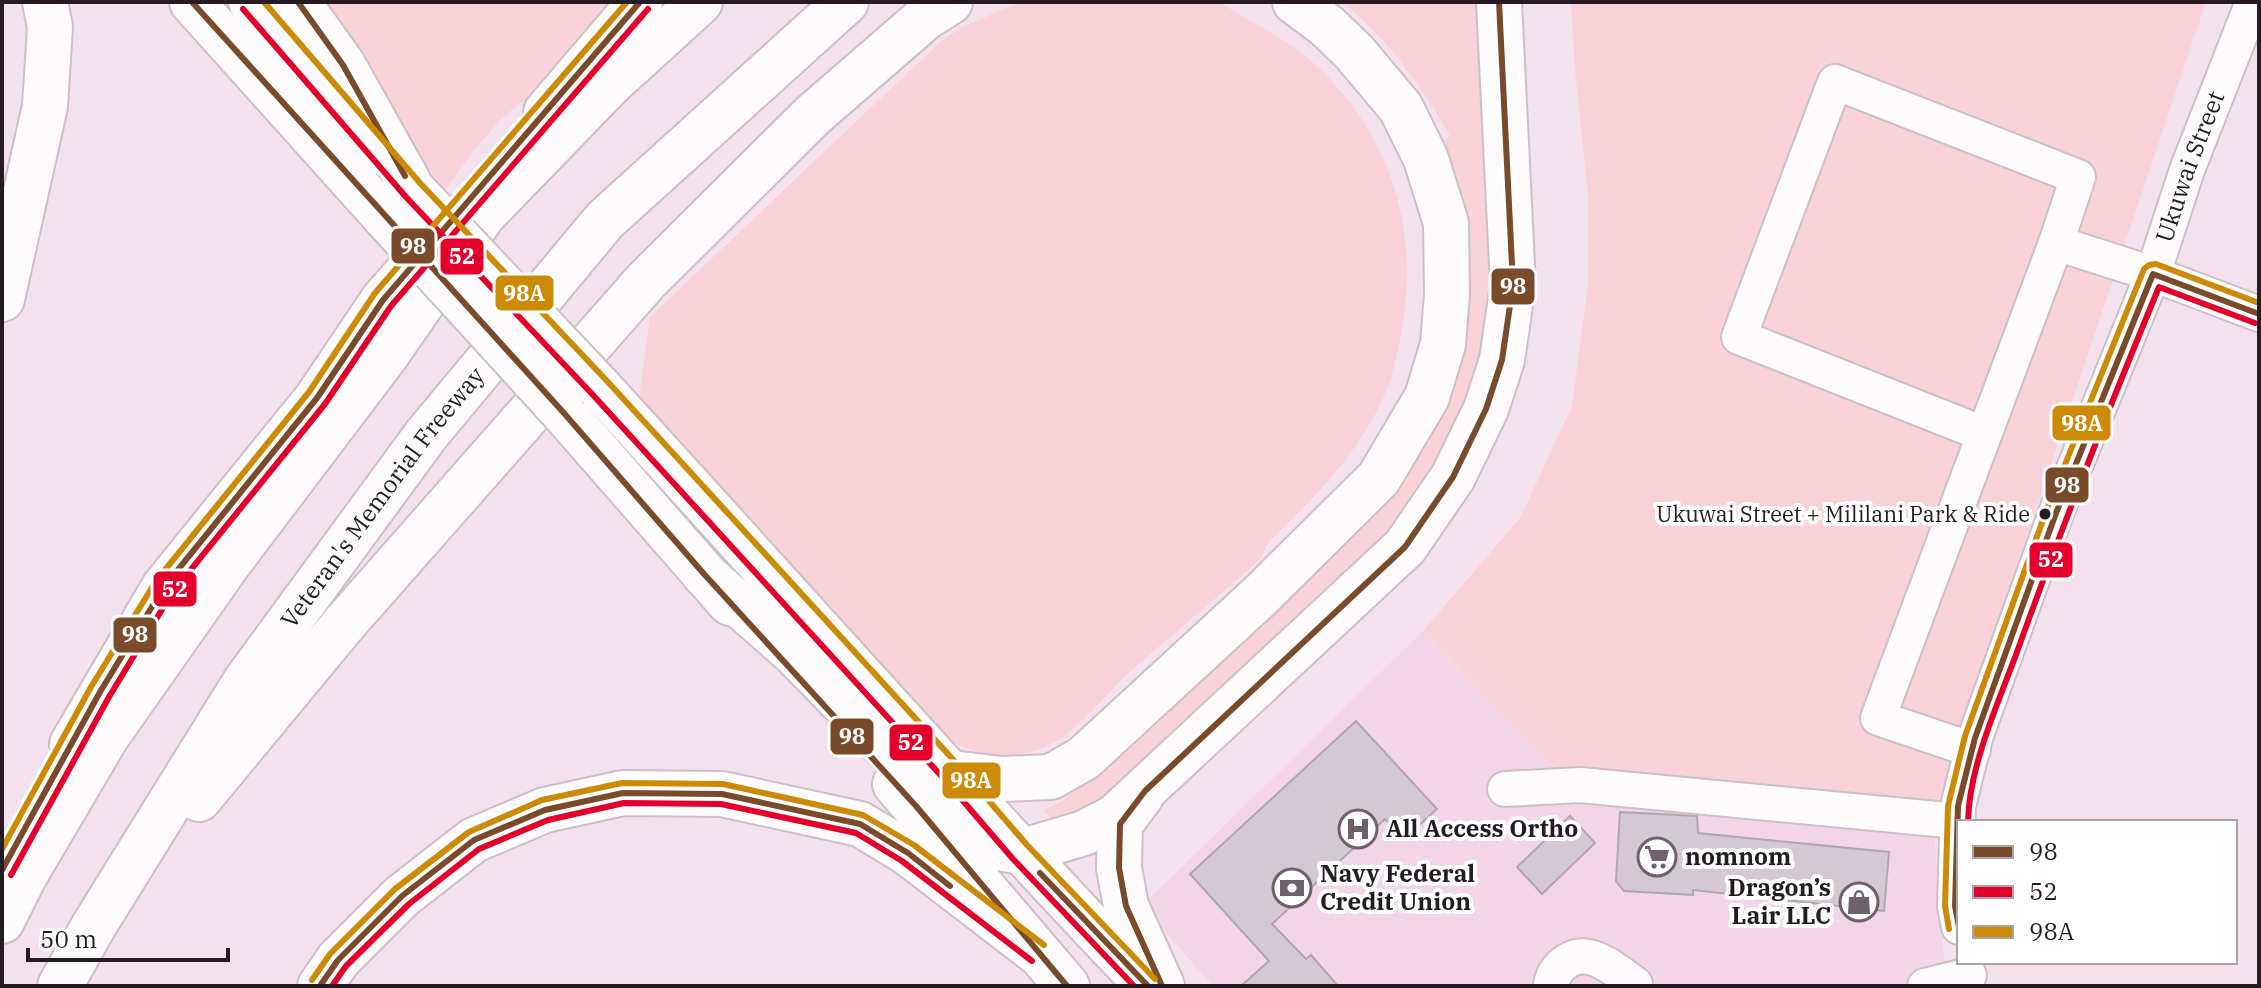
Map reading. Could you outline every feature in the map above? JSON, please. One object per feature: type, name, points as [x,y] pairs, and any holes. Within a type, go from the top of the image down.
[{"type":"main road","points":[[2,299],[45,106],[50,27],[45,2]]},
{"type":"main road","points":[[192,2],[399,204],[600,388],[952,773],[1020,852],[1148,986]]},
{"type":"main road","points":[[251,2],[399,204],[563,412],[704,574],[916,806],[1067,986]]},
{"type":"main road","points":[[298,2],[343,65],[399,204]]},
{"type":"main road","points":[[2,870],[100,692],[164,587],[317,398],[383,300],[640,2]]},
{"type":"main road","points":[[2,921],[25,875],[107,736],[228,564],[387,354],[483,215],[610,84],[700,2]]},
{"type":"main road","name":"Veteran's Memorial Freeway","points":[[60,986],[93,927],[245,682],[426,435],[605,220],[846,2]]},
{"type":"main road","points":[[93,927],[343,625],[646,281],[813,115],[926,17],[950,2]]},
{"type":"main road","points":[[952,773],[1002,779],[1051,777],[1084,758],[1260,596],[1379,478],[1427,397],[1443,344],[1447,280],[1446,223],[1426,159],[1401,108],[1364,63],[1327,26],[1295,2]]},
{"type":"main road","points":[[704,574],[794,653],[957,820],[994,847],[1020,852],[1084,833],[1115,817],[1405,547],[1453,477],[1486,409],[1502,360],[1513,285],[1499,2]]},
{"type":"main road","points":[[1145,791],[1120,824],[1119,868],[1126,906],[1162,986]]},
{"type":"main road","points":[[320,986],[338,960],[402,896],[474,840],[545,810],[623,793],[722,794],[860,824],[908,853],[1038,953]]},
{"type":"street","name":"Ukuwai Street","points":[[1957,820],[1973,750],[2056,513],[2153,274],[2187,170],[2253,2]]},
{"type":"street","points":[[1973,750],[1878,718],[2056,243],[2078,177],[1835,82],[1739,337],[1984,434]]},
{"type":"street","points":[[2056,243],[2153,274],[2259,314]]},
{"type":"street","points":[[1505,789],[1580,785],[1957,821]]},
{"type":"street","name":"Ukuwai Street","points":[[1957,821],[1957,916]]},
{"type":"street","points":[[1551,986],[1558,968],[1580,956],[1603,962],[1635,984]]},
{"type":"street","points":[[1925,986],[1969,974]]},
{"type":"shaded area","points":[[307,2],[622,2],[531,98],[495,126],[445,190]]},
{"type":"shaded area","points":[[1021,2],[1215,2],[1287,42],[1326,75],[1370,133],[1386,164],[1397,198],[1407,267],[1406,303],[1388,388],[1345,461],[1267,544],[1261,559],[1132,670],[1076,727],[1038,750],[1007,756],[977,752],[947,739],[639,398],[650,317],[939,43],[962,27]]},
{"type":"shaded area","points":[[1342,2],[1476,2],[1483,138],[1489,138],[1497,261],[1484,369],[1418,510],[1112,803],[1060,829],[1044,810],[1061,802],[1107,765],[1342,547],[1363,523],[1427,430],[1441,142],[1450,136],[1402,64]]},
{"type":"shaded area","points":[[1571,2],[2206,2],[1933,817],[1577,791],[1423,631],[1520,518],[1572,406],[1588,285],[1588,194]]},
{"type":"shaded area","points":[[1423,631],[1577,791],[1933,817],[1946,986],[1213,986],[1142,906]]},
{"type":"building","points":[[1356,721],[1437,809],[1403,840],[1385,819],[1272,924],[1306,959],[1311,955],[1338,986],[1241,986],[1269,961],[1190,874]]},
{"type":"building","points":[[1620,812],[1697,816],[1698,833],[1889,852],[1884,911],[1693,890],[1693,895],[1624,891],[1616,881]]},
{"type":"building","points":[[1570,816],[1595,843],[1542,894],[1517,867]]},
{"type":"transit line","name":"98","points":[[192,2],[916,806],[1067,986]]},
{"type":"transit line","name":"98A","points":[[264,2],[420,183],[607,381],[959,766],[1027,845],[1155,979]]},
{"type":"transit line","name":"98","points":[[298,2],[343,65],[405,176]]},
{"type":"transit line","name":"98A","points":[[2,849],[91,687],[156,581],[309,392],[375,293],[627,2]]},
{"type":"transit line","name":"98","points":[[2,870],[100,692],[164,587],[317,398],[383,300],[640,2]]},
{"type":"transit line","name":"98","points":[[1162,986],[1126,906],[1119,868],[1120,824],[1145,791],[1405,547],[1453,477],[1486,409],[1502,360],[1513,285],[1499,2]]},
{"type":"transit line","name":"52","points":[[243,9],[406,197],[593,395],[945,780],[1013,859],[1134,986]]},
{"type":"transit line","name":"52","points":[[11,875],[109,697],[172,593],[325,404],[391,306],[648,9]]},
{"type":"transit line","name":"98A","points":[[1949,929],[1945,906],[1948,806],[1965,736],[2047,509],[2144,269],[2156,264],[2259,303]]},
{"type":"transit line","name":"98","points":[[1958,820],[1958,806],[1975,738],[2056,513],[2153,274],[2259,314]]},
{"type":"transit line","name":"52","points":[[1968,820],[1973,779],[1993,714],[2159,287],[2255,323]]},
{"type":"transit line","name":"98A","points":[[312,980],[330,954],[395,889],[469,832],[542,800],[622,783],[723,784],[863,815],[914,845],[1044,945]]},
{"type":"transit line","name":"98","points":[[320,986],[338,960],[402,896],[474,840],[545,810],[623,793],[722,794],[860,824],[908,853],[950,886]]},
{"type":"transit line","name":"52","points":[[332,986],[346,966],[409,904],[479,849],[548,820],[624,803],[721,804],[856,833],[902,861],[1032,961]]},
{"type":"transit line","name":"98","points":[[1957,839],[1957,916]]},
{"type":"transit line","name":"98","points":[[1040,873],[1148,986]]},
{"type":"place","name":"Ukuwai Street + Mililani Park & Ride","points":[[2045,514]]},
{"type":"place","name":"All Access Ortho","points":[[1358,829]]},
{"type":"place","name":"nomnom","points":[[1657,857]]},
{"type":"place","name":"Navy Federal Credit Union","points":[[1292,888]]},
{"type":"place","name":"Dragon’s Lair LLC","points":[[1859,902]]}]
